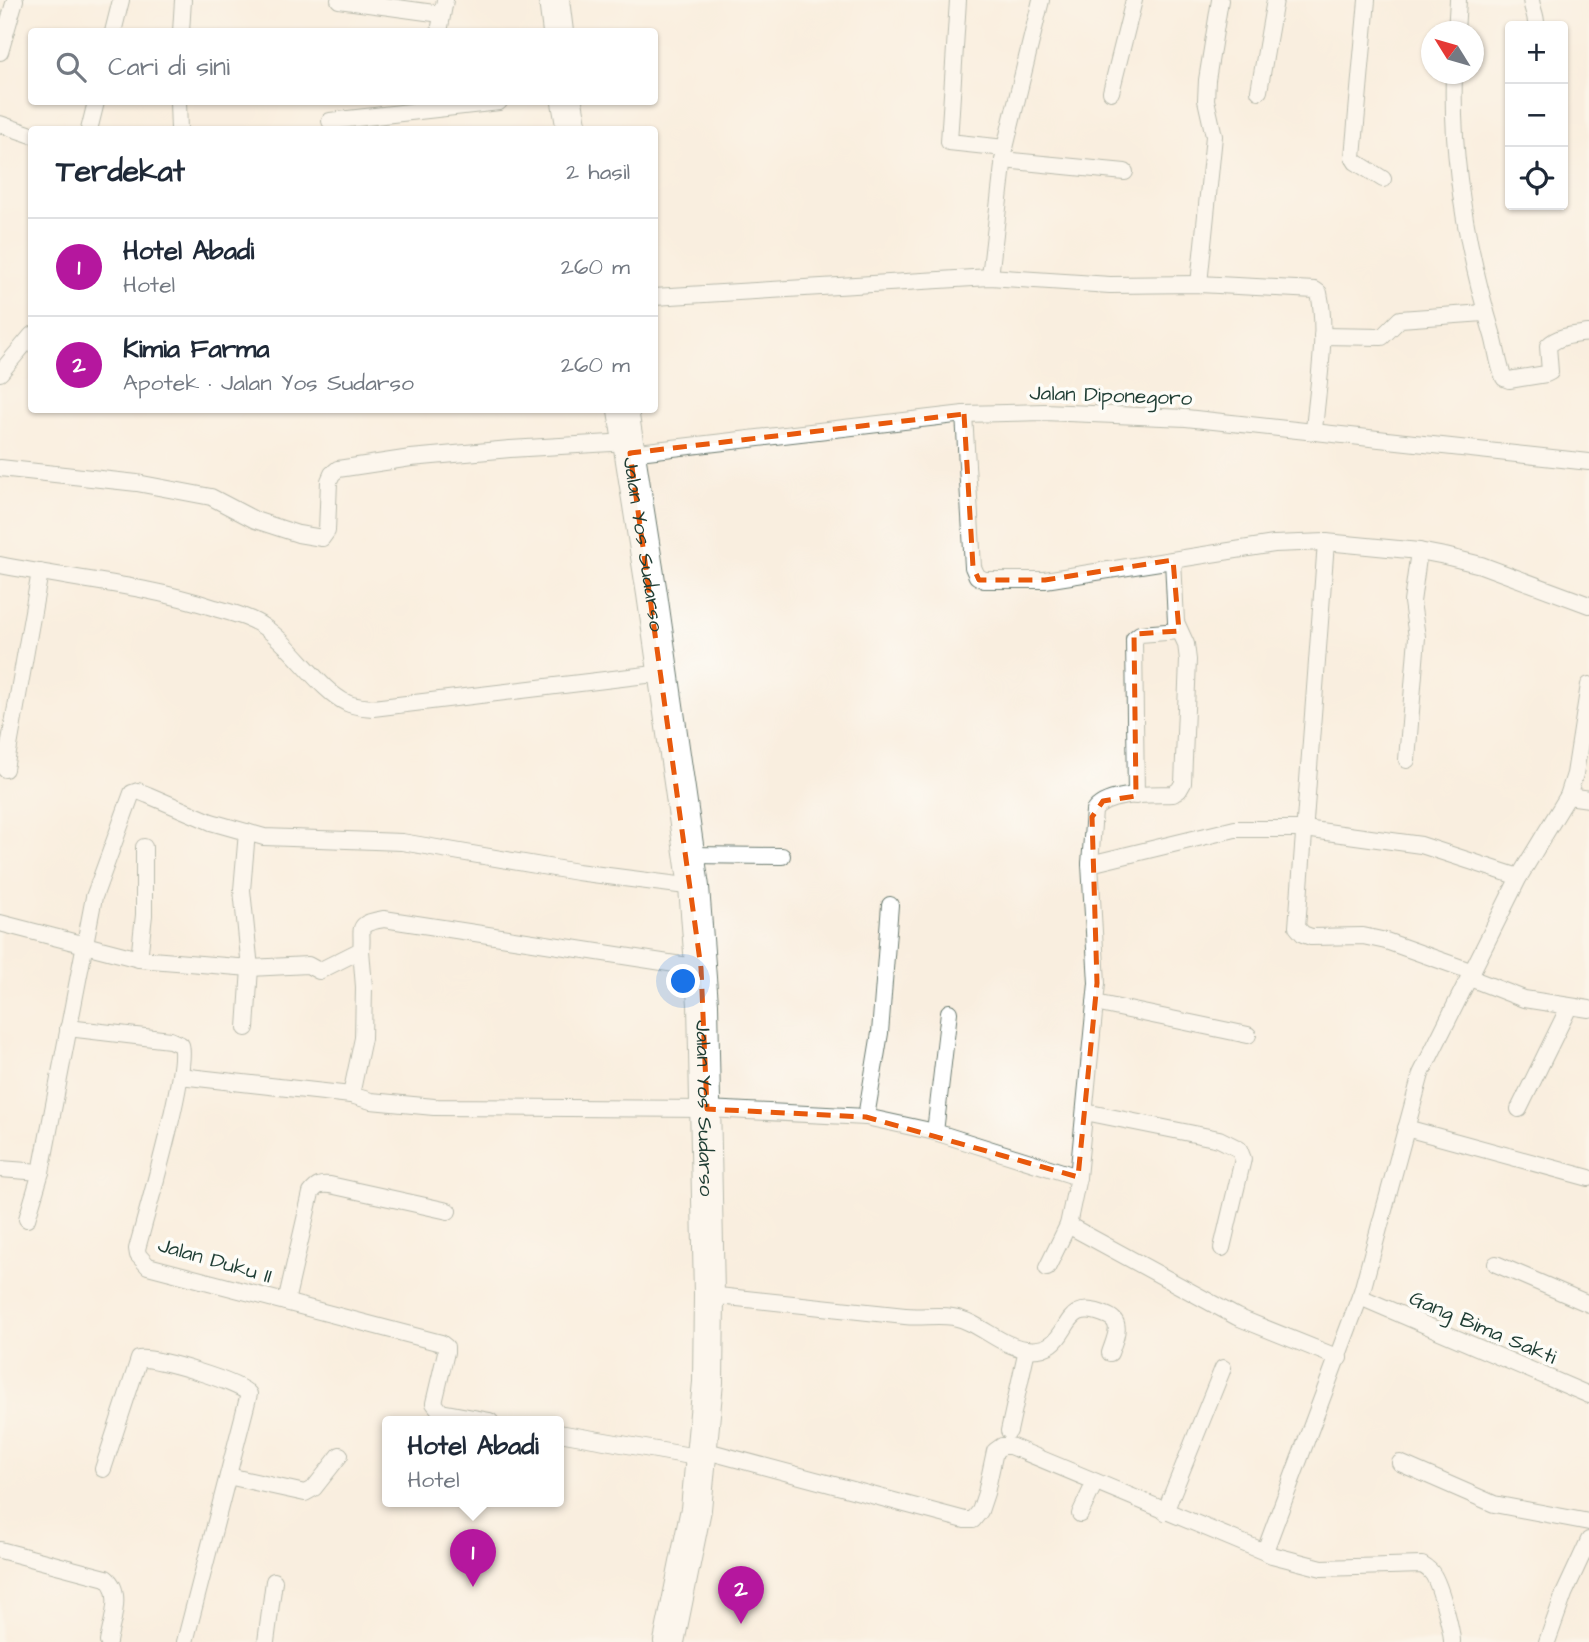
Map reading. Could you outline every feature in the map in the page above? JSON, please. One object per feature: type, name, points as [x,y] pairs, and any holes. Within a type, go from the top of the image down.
[{"type":"highway","points":[[554,0],[558,28]]},
{"type":"highway","points":[[568,105],[571,126]]},
{"type":"highway","name":"Jalan Yos Sudarso","points":[[623,413],[690,855],[701,968],[706,1109],[708,1382],[703,1454],[690,1546],[669,1642]]},
{"type":"street","points":[[0,52],[15,0]]},
{"type":"street","points":[[114,28],[121,0]]},
{"type":"street","points":[[181,28],[183,0]]},
{"type":"street","points":[[339,0],[443,7],[440,28]]},
{"type":"street","points":[[958,0],[949,142],[1004,154],[1125,172]]},
{"type":"street","points":[[990,277],[1004,154],[1041,0]]},
{"type":"street","points":[[1111,92],[1134,0]]},
{"type":"street","points":[[1199,284],[1214,136],[1206,100],[1207,80],[1220,0]]},
{"type":"street","points":[[1259,91],[1275,0]]},
{"type":"street","points":[[1367,0],[1353,157],[1356,162],[1383,179]]},
{"type":"street","points":[[1457,21],[1458,0]]},
{"type":"street","points":[[1531,0],[1537,21]]},
{"type":"street","points":[[1454,84],[1457,177],[1484,313],[1504,378],[1509,380],[1541,376],[1550,372],[1548,346],[1559,338],[1589,333]]},
{"type":"street","points":[[90,126],[95,105]]},
{"type":"street","points":[[177,105],[179,126]]},
{"type":"street","points":[[330,121],[439,105]]},
{"type":"street","points":[[0,124],[28,134]]},
{"type":"street","points":[[658,297],[990,277],[1110,285],[1199,284],[1315,290],[1321,300],[1322,336],[1314,431]]},
{"type":"street","points":[[1322,336],[1382,337],[1400,318],[1484,313]]},
{"type":"street","points":[[0,373],[28,340]]},
{"type":"street","name":"Jalan Diponegoro","points":[[0,468],[124,481],[211,497],[255,520],[298,534],[321,538],[327,531],[329,481],[338,469],[436,456],[629,447],[964,414],[1044,412],[1186,418],[1589,462]]},
{"type":"street","points":[[964,414],[973,568],[977,576],[984,580],[1045,580],[1274,544],[1326,542],[1419,551],[1481,565],[1589,605]]},
{"type":"street","points":[[1326,542],[1297,927],[1303,934],[1311,937],[1363,936],[1386,941],[1524,999],[1589,1009]]},
{"type":"street","points":[[1408,760],[1417,637],[1412,601],[1419,551]]},
{"type":"street","points":[[1047,1268],[1068,1225],[1078,1177],[1085,1112],[1097,964],[1090,864],[1092,817],[1098,804],[1110,798],[1173,793],[1179,790],[1183,783],[1188,660],[1186,644],[1175,614],[1173,560]]},
{"type":"street","points":[[0,565],[135,586],[188,599],[251,620],[275,635],[333,694],[346,703],[360,707],[663,673]]},
{"type":"street","points":[[5,769],[40,572]]},
{"type":"street","points":[[1136,796],[1134,639],[1140,634],[1179,631]]},
{"type":"street","points":[[1265,1551],[1360,1297],[1421,1074],[1519,877],[1568,796],[1575,774],[1589,685]]},
{"type":"street","points":[[27,1219],[41,1172],[98,880],[132,793],[148,794],[211,822],[264,837],[402,842],[577,872],[694,887]]},
{"type":"street","points":[[1568,796],[1589,799]]},
{"type":"street","points":[[1090,864],[1235,829],[1305,829],[1421,845],[1519,877]]},
{"type":"street","points":[[246,1028],[250,968],[242,890],[247,832]]},
{"type":"street","points":[[139,959],[144,915],[145,847]]},
{"type":"street","points":[[690,855],[782,856]]},
{"type":"street","points":[[866,1117],[880,1033],[890,905]]},
{"type":"street","points":[[351,1096],[363,1038],[364,987],[359,932],[371,921],[384,919],[701,968]]},
{"type":"street","points":[[0,923],[139,959],[250,968],[308,965],[319,971],[361,950]]},
{"type":"street","points":[[1095,1003],[1248,1035]]},
{"type":"street","points":[[1519,1109],[1569,1007]]},
{"type":"street","points":[[935,1132],[949,1012]]},
{"type":"street","name":"Jalan Duku II","points":[[68,1028],[176,1041],[183,1050],[180,1076],[137,1249],[138,1255],[148,1266],[441,1343],[446,1347],[446,1352],[434,1403],[441,1412],[463,1416]]},
{"type":"street","points":[[180,1076],[434,1107],[706,1109],[866,1117],[935,1132],[1078,1177]]},
{"type":"street","points":[[1085,1112],[1219,1139],[1239,1149],[1243,1159],[1222,1248]]},
{"type":"street","points":[[1406,1128],[1589,1178]]},
{"type":"street","points":[[0,1169],[41,1172]]},
{"type":"street","points":[[286,1302],[311,1192],[316,1186],[330,1185],[448,1211]]},
{"type":"street","points":[[1068,1225],[1237,1317],[1339,1358]]},
{"type":"street","points":[[1496,1264],[1589,1304]]},
{"type":"street","points":[[709,1295],[910,1317],[950,1316],[969,1321],[1013,1346],[1027,1349],[1043,1348],[1054,1343],[1074,1313],[1085,1310],[1110,1316],[1115,1321],[1118,1328],[1110,1353]]},
{"type":"street","name":"Gang Bima Sakti","points":[[1360,1297],[1589,1395]]},
{"type":"street","points":[[1009,1431],[1027,1349]]},
{"type":"street","points":[[103,1469],[139,1359],[239,1385],[249,1394],[185,1642]]},
{"type":"street","points":[[1165,1512],[1223,1368]]},
{"type":"street","points":[[564,1434],[703,1454],[965,1520],[973,1520],[980,1511],[995,1451],[1010,1446],[1165,1512],[1265,1551],[1322,1569],[1422,1565],[1432,1572],[1437,1581],[1443,1608],[1451,1627],[1452,1642]]},
{"type":"street","points":[[228,1476],[306,1493],[314,1488],[340,1455]]},
{"type":"street","points":[[1400,1463],[1494,1503],[1589,1522]]},
{"type":"street","points":[[1080,1514],[1095,1482]]},
{"type":"street","points":[[1547,1642],[1564,1594],[1589,1540]]},
{"type":"street","points":[[0,1550],[107,1578],[116,1593],[108,1642]]},
{"type":"street","points":[[267,1642],[274,1581]]},
{"type":"highlighted area","points":[[964,414],[973,567],[979,580],[1045,580],[1173,560],[1179,631],[1134,634],[1136,796],[1103,801],[1092,817],[1097,983],[1078,1177],[866,1117],[707,1109],[701,968],[630,453]]},
{"type":"place","name":"Hotel Abadi","points":[[473,1587]]},
{"type":"place","name":"Kimia Farma","points":[[741,1624]]}]
